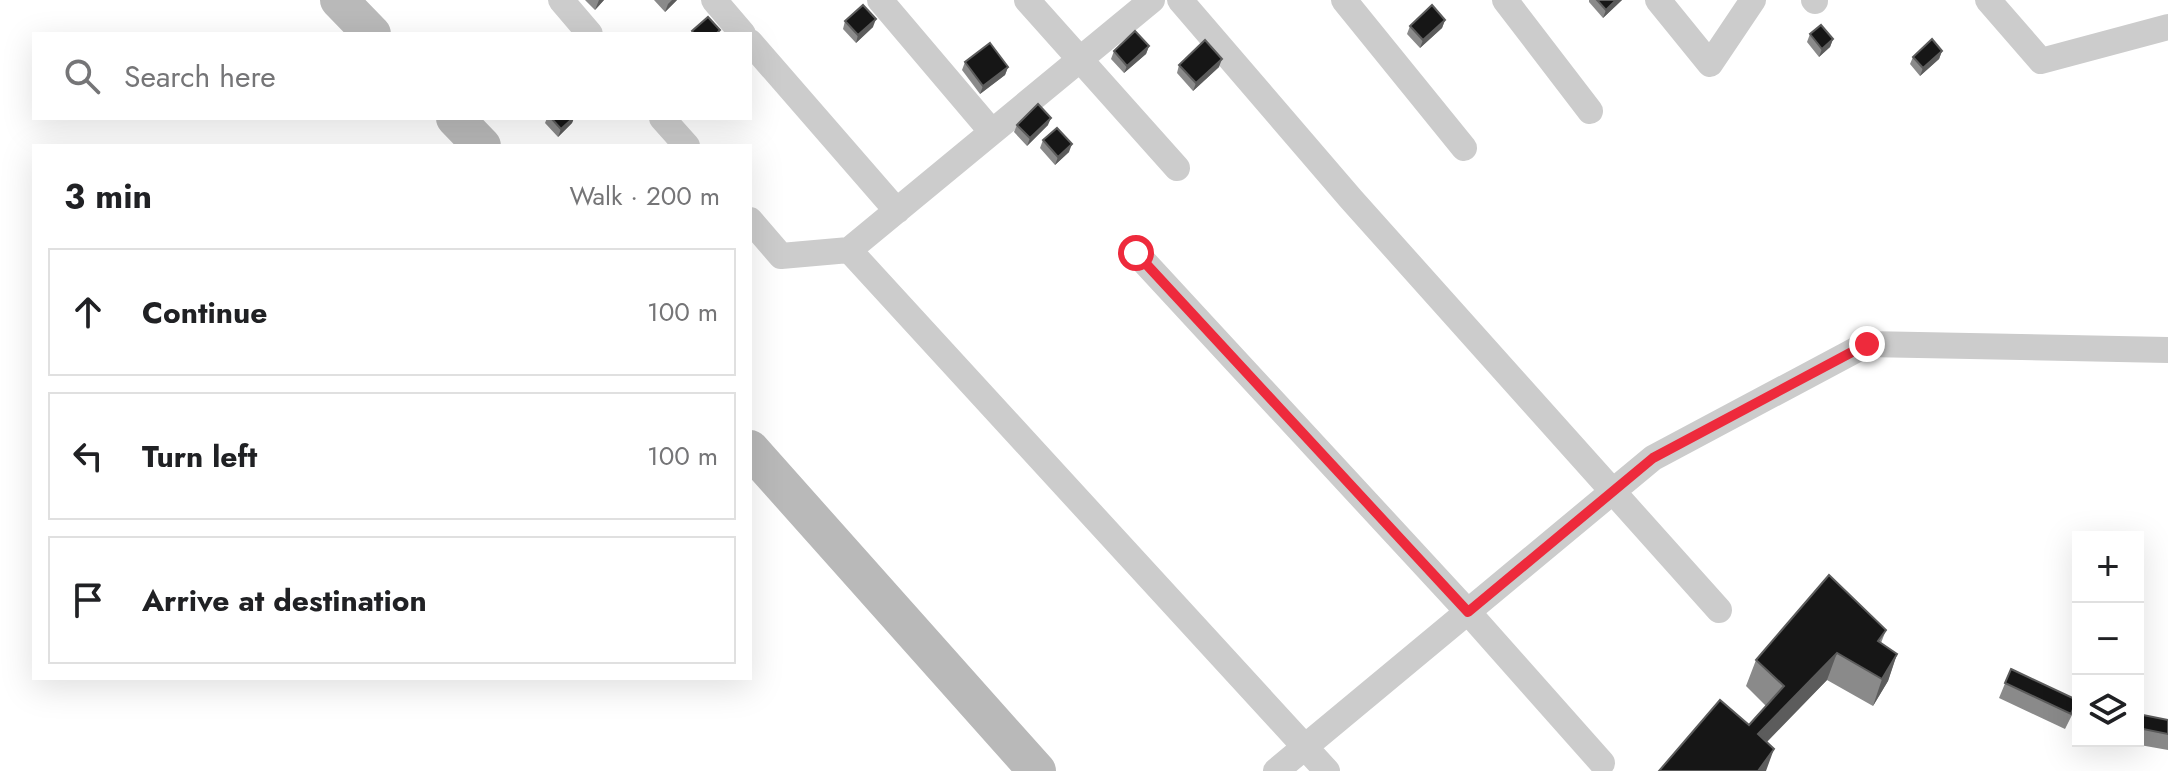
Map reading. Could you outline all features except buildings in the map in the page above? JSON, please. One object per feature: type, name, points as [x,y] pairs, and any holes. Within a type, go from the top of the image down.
[{"type":"main road","points":[[339,0],[370,32]]},
{"type":"main road","points":[[457,120],[480,144]]},
{"type":"main road","points":[[752,451],[1037,771]]},
{"type":"street","points":[[561,0],[588,32]]},
{"type":"street","points":[[714,0],[741,32]]},
{"type":"street","points":[[880,0],[992,132]]},
{"type":"street","points":[[1027,0],[1177,168]]},
{"type":"street","points":[[752,222],[781,256],[849,250],[1152,0]]},
{"type":"street","points":[[1180,0],[1351,199],[1719,610]]},
{"type":"street","points":[[1344,0],[1464,148]]},
{"type":"street","points":[[1505,0],[1590,111]]},
{"type":"street","points":[[1658,0],[1710,64],[1753,0]]},
{"type":"street","points":[[1988,0],[2041,61],[2168,27]]},
{"type":"street","points":[[752,44],[897,211]]},
{"type":"street","points":[[664,120],[685,144]]},
{"type":"street","points":[[849,250],[1327,771]]},
{"type":"street","points":[[1136,253],[1468,612],[1602,763]]},
{"type":"street","points":[[1276,771],[1653,458],[1867,344],[2168,350]]},
{"type":"route","points":[[1136,253],[1468,612],[1653,458],[1867,344]]}]
